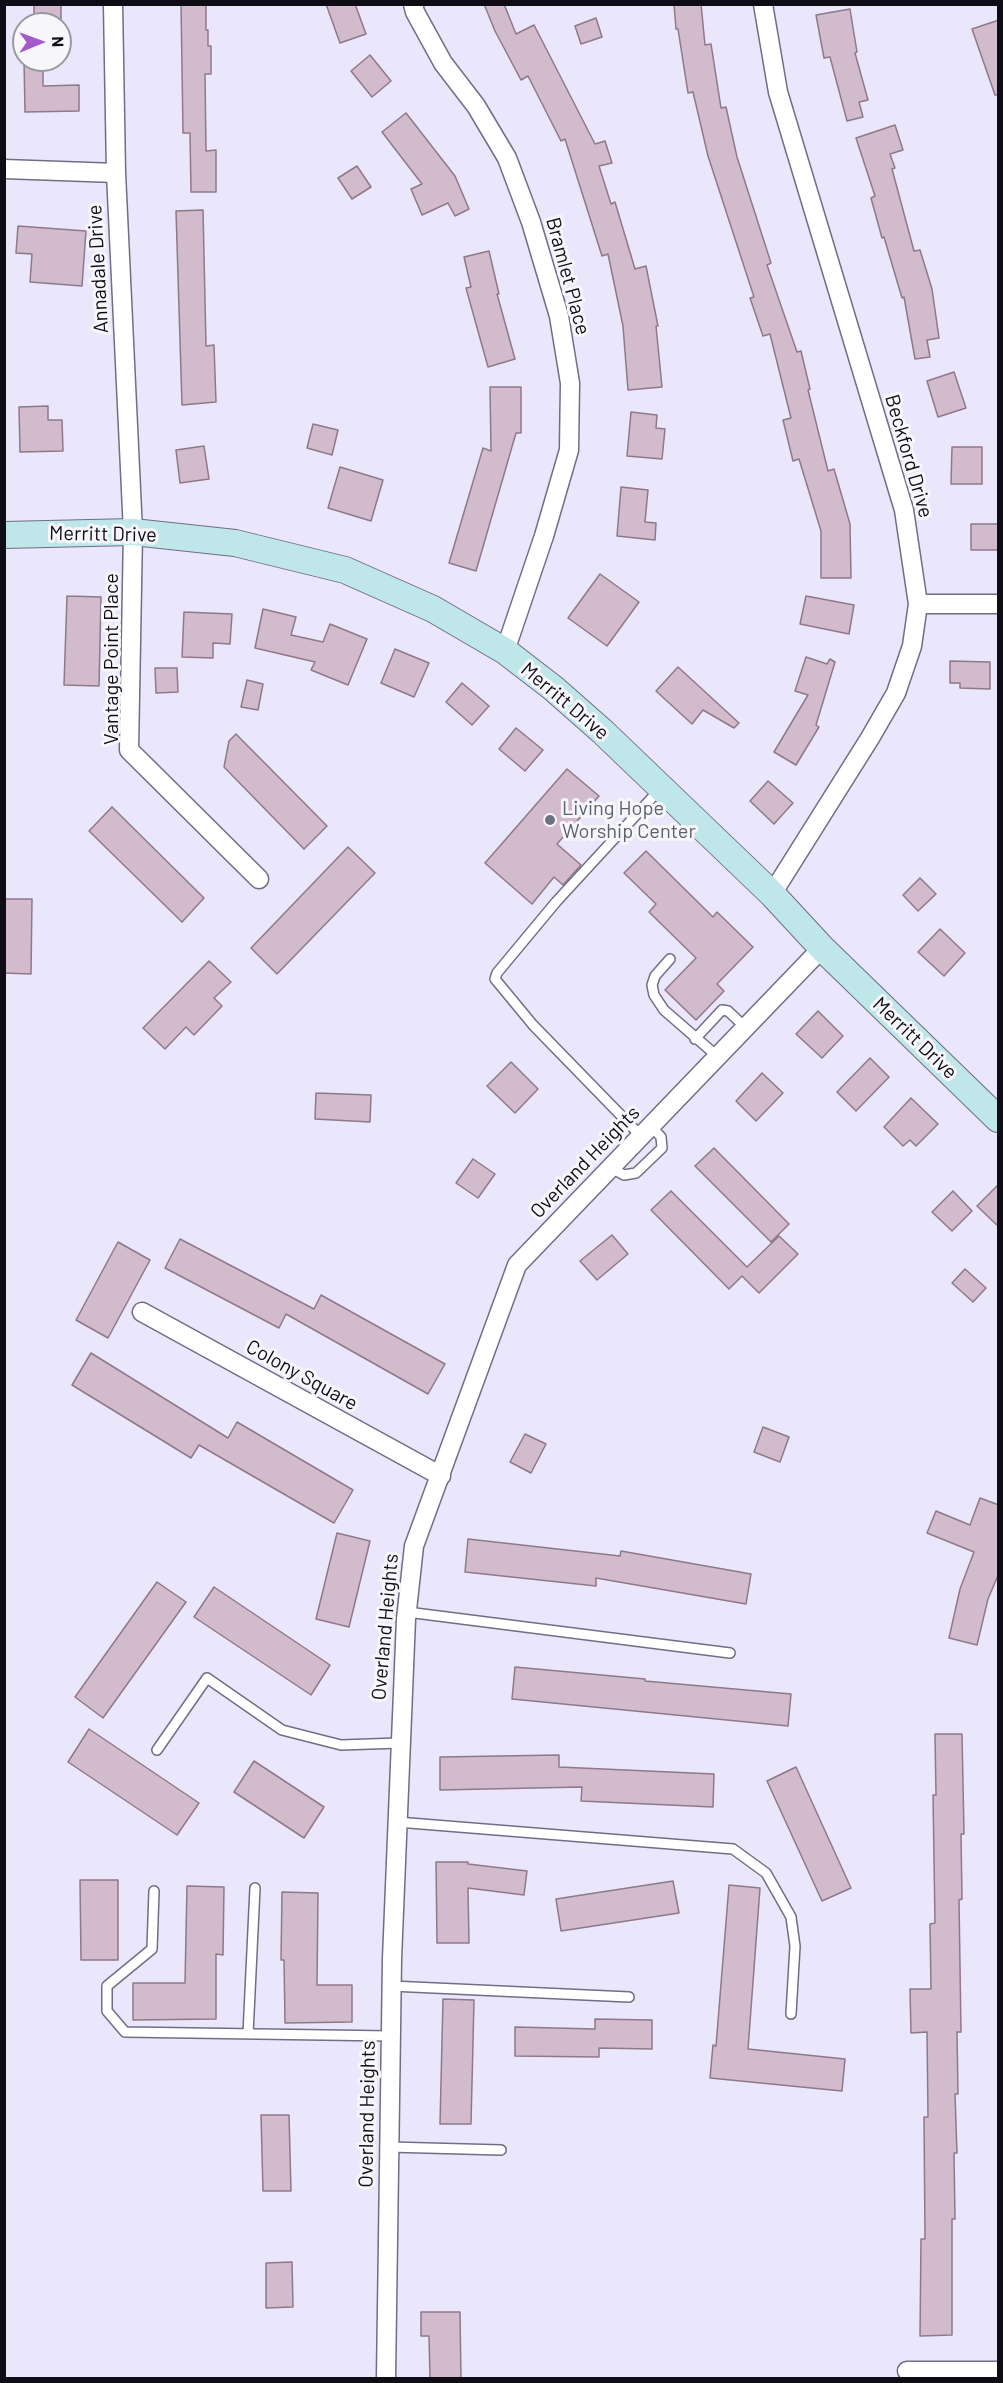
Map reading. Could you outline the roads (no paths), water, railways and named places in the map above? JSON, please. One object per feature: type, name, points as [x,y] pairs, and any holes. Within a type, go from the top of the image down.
[{"type":"main road","name":"Merritt Drive","points":[[4,535],[133,531],[235,543],[345,570],[433,609],[506,651],[594,724],[772,894],[822,948],[999,1119]]},
{"type":"street","name":"Annadale Drive","points":[[113,4],[116,173],[133,531]]},
{"type":"street","name":"Bramlet Place","points":[[413,4],[415,12],[443,63],[476,106],[507,158],[531,222],[559,316],[570,383],[569,450],[544,536],[506,651]]},
{"type":"street","name":"Beckford Drive","points":[[763,4],[778,92],[904,510],[918,604],[912,646],[896,693],[772,894]]},
{"type":"street","points":[[4,169],[116,173]]},
{"type":"street","name":"Vantage Point Place","points":[[133,531],[129,750],[259,879]]},
{"type":"street","points":[[918,604],[999,603]]},
{"type":"street","name":"Overland Heights","points":[[386,2379],[391,1986],[399,1743],[407,1612],[414,1546],[516,1265],[822,948]]},
{"type":"street","name":"Colony Square","points":[[142,1311],[441,1476]]},
{"type":"street","points":[[907,2371],[999,2372]]},
{"type":"lane","points":[[646,1131],[533,1025],[495,979],[497,973],[556,902],[661,788]]},
{"type":"lane","points":[[670,959],[655,976],[652,984],[654,995],[664,1010],[717,1056]]},
{"type":"lane","points":[[695,1039],[722,1010],[728,1011],[745,1027]]},
{"type":"lane","points":[[407,1612],[730,1653]]},
{"type":"lane","points":[[157,1750],[207,1678],[282,1730],[341,1745],[399,1743]]},
{"type":"lane","points":[[397,1822],[733,1849],[766,1873],[791,1917],[795,1946],[791,2014]]},
{"type":"lane","points":[[248,2034],[255,1888]]},
{"type":"lane","points":[[154,1891],[152,1949],[106,1986],[107,2011],[125,2032],[390,2036]]},
{"type":"lane","points":[[391,1986],[629,1997]]},
{"type":"lane","points":[[389,2147],[501,2150]]},
{"type":"place","name":"Living Hope Worship Center","points":[[550,820]]}]
